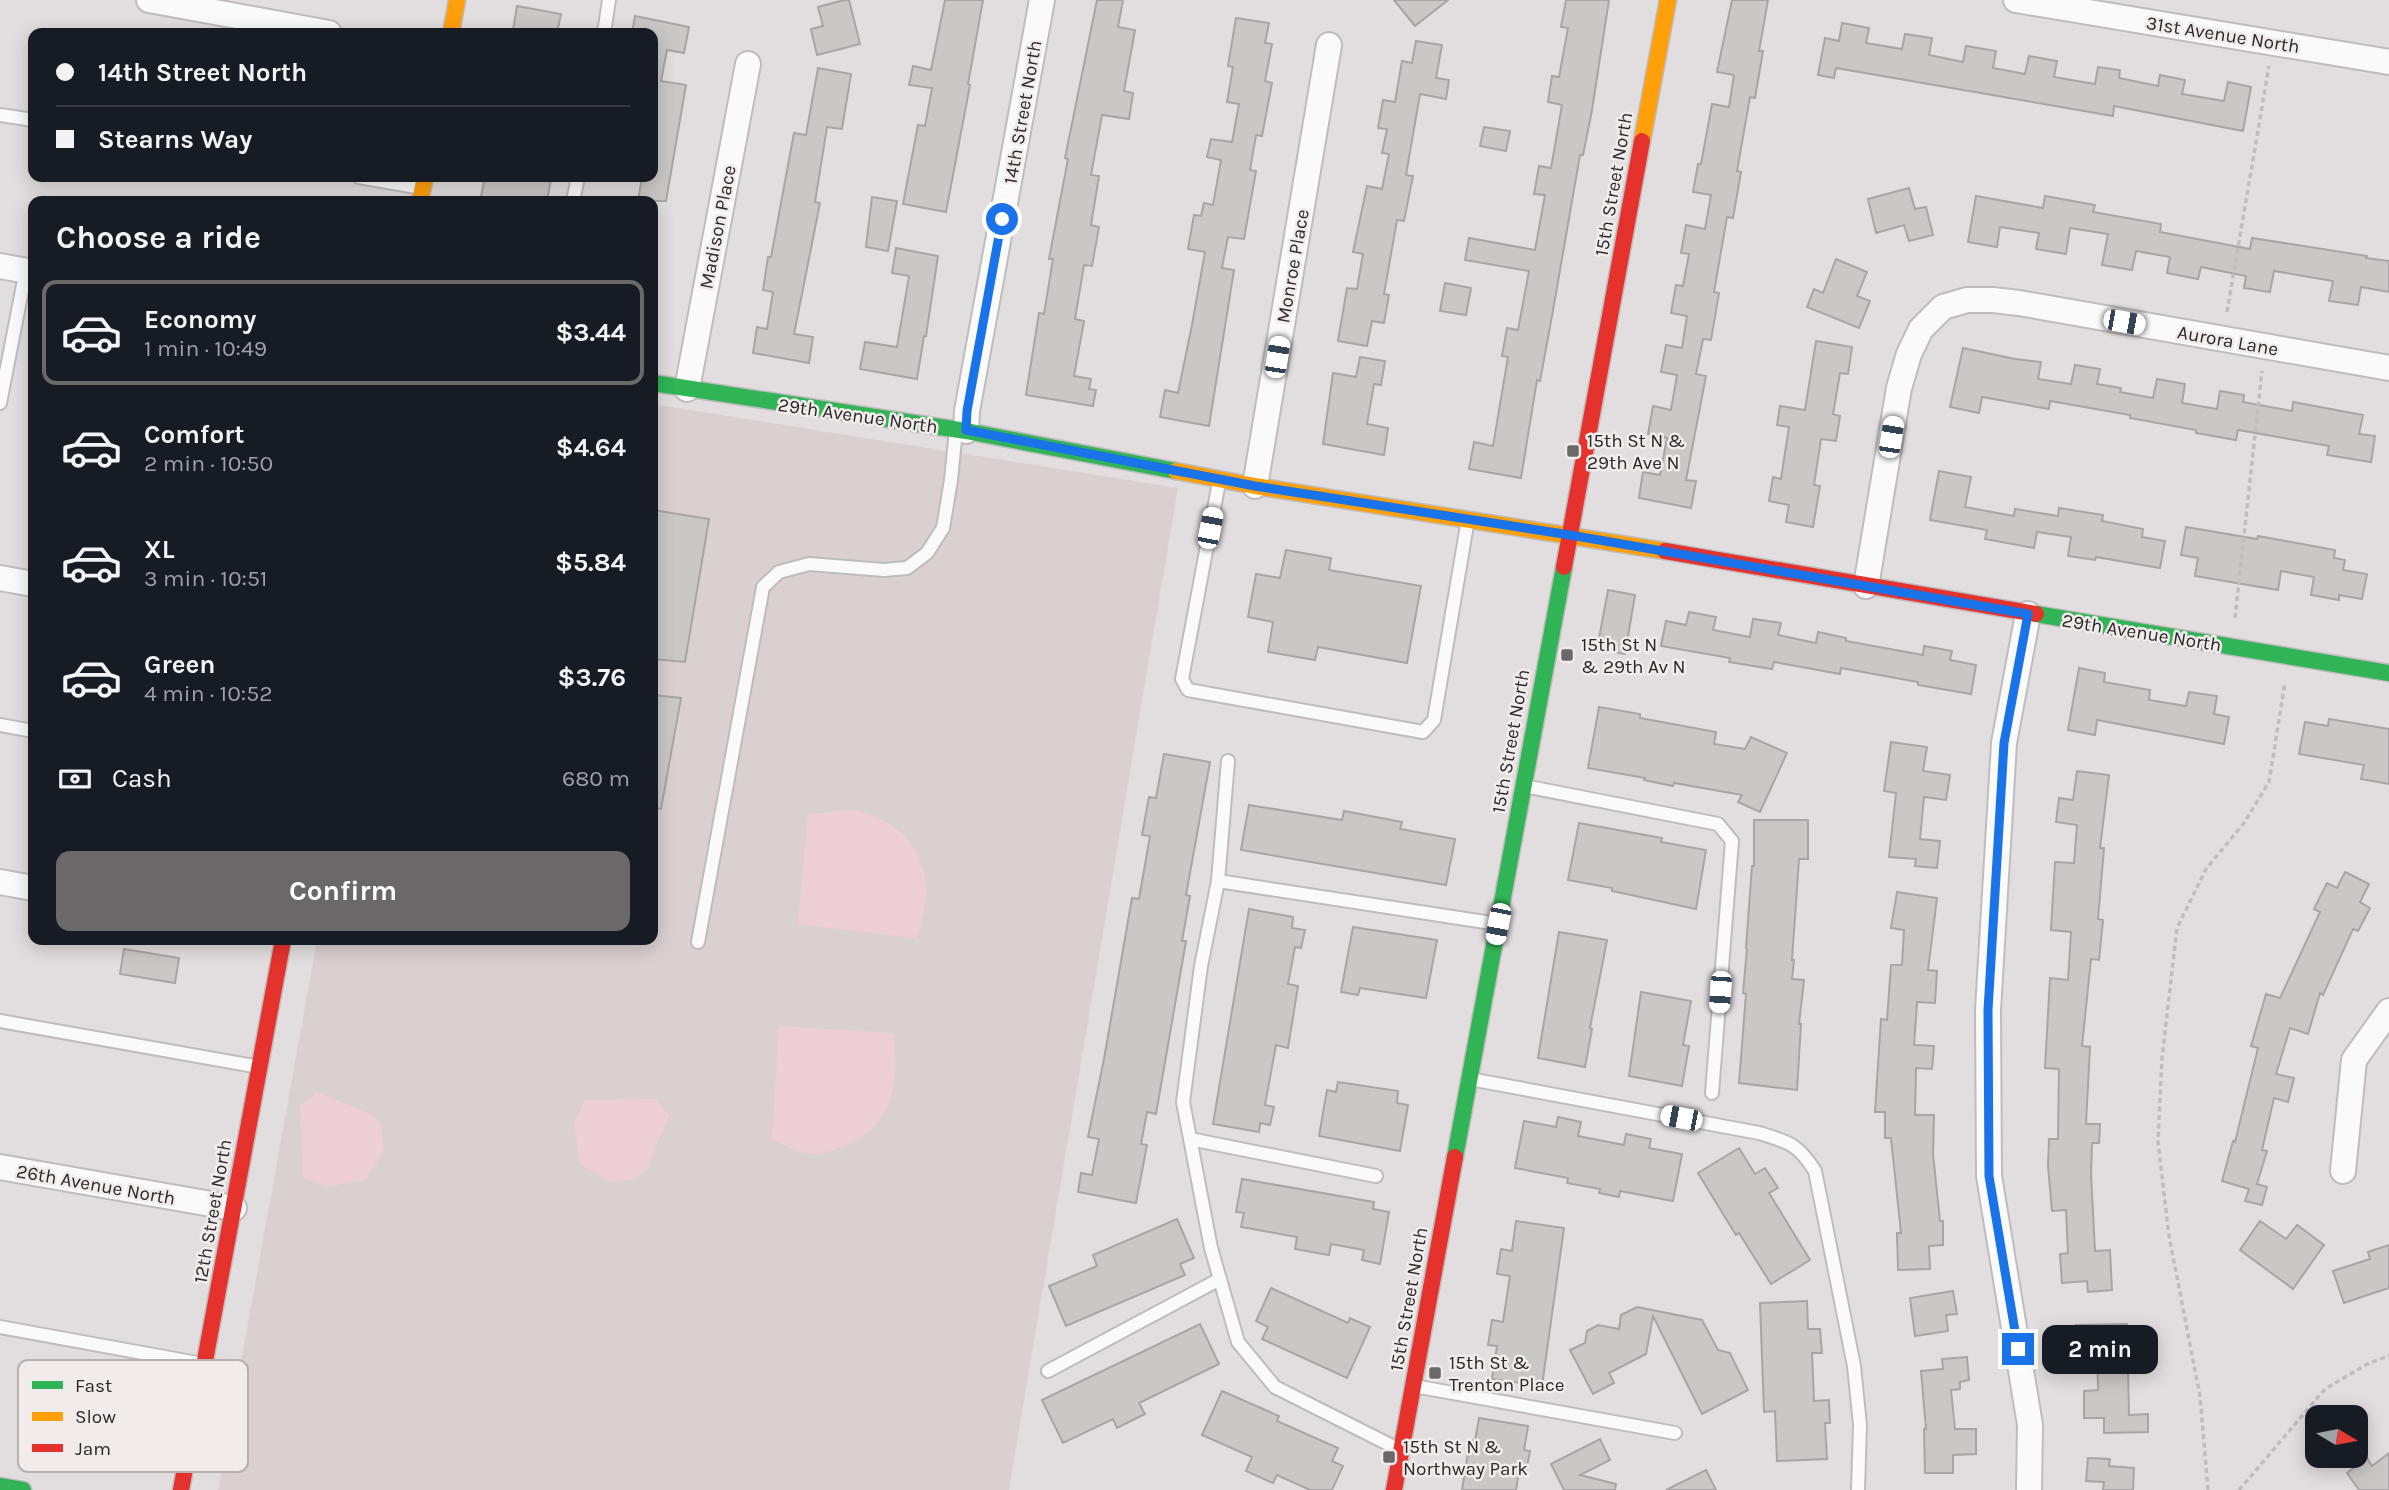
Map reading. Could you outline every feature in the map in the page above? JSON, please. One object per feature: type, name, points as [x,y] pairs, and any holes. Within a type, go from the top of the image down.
[{"type":"street","points":[[149,0],[302,28]]},
{"type":"street","points":[[452,28],[457,0]]},
{"type":"street","name":"14th Street North","points":[[961,430],[967,411],[1042,0]]},
{"type":"street","name":"15th Street North","points":[[1394,1490],[1668,0]]},
{"type":"street","name":"31st Avenue North","points":[[2016,0],[2389,62]]},
{"type":"street","name":"Monroe Place","points":[[1255,486],[1329,46]]},
{"type":"street","name":"Madison Place","points":[[687,389],[748,64]]},
{"type":"street","points":[[0,266],[28,271]]},
{"type":"street","name":"Aurora Lane","points":[[1866,586],[1902,377],[1921,329],[1942,307],[1967,300],[2019,303],[2389,368]]},
{"type":"street","name":"29th Avenue North","points":[[658,384],[961,430],[1255,486],[1570,535],[2389,673]]},
{"type":"street","points":[[0,578],[28,583]]},
{"type":"street","points":[[2028,614],[2004,743],[1988,1010],[1989,1176],[2030,1425],[2029,1490]]},
{"type":"street","points":[[0,882],[28,887]]},
{"type":"street","name":"12th Street North","points":[[206,1360],[282,945]]},
{"type":"street","points":[[2343,1171],[2354,1060],[2389,1011]]},
{"type":"street","name":"26th Avenue North","points":[[0,1167],[234,1208]]},
{"type":"street","name":"12th Street North","points":[[181,1490],[184,1472]]},
{"type":"street","points":[[0,1486],[23,1490]]},
{"type":"lane","points":[[605,28],[610,0]]},
{"type":"lane","points":[[0,115],[28,119]]},
{"type":"lane","points":[[385,182],[422,189]]},
{"type":"lane","points":[[0,403],[28,280]]},
{"type":"lane","points":[[698,942],[763,587],[779,572],[808,564],[884,570],[907,568],[927,553],[943,528],[961,430]]},
{"type":"lane","points":[[1219,479],[1182,679],[1188,690],[1423,732],[1434,720],[1468,519]]},
{"type":"lane","points":[[0,725],[28,730]]},
{"type":"lane","points":[[1228,761],[1218,881],[1201,966],[1183,1102],[1211,1248],[1238,1342],[1275,1387],[1401,1451]]},
{"type":"lane","points":[[1524,786],[1718,824],[1732,841],[1712,1093]]},
{"type":"lane","points":[[1218,881],[1498,924]]},
{"type":"lane","points":[[0,1021],[260,1067]]},
{"type":"lane","points":[[1470,1079],[1759,1133],[1786,1141],[1803,1152],[1815,1171],[1854,1366],[1860,1425],[1858,1490]]},
{"type":"lane","points":[[1190,1139],[1376,1176]]},
{"type":"lane","points":[[1048,1371],[1220,1279]]},
{"type":"lane","points":[[0,1327],[178,1360]]},
{"type":"lane","points":[[1413,1386],[1675,1433]]},
{"type":"path","points":[[2227,312],[2269,66]]},
{"type":"path","points":[[2235,618],[2262,371]]},
{"type":"path","points":[[2208,1490],[2200,1396],[2169,1236],[2158,1142],[2162,1058],[2177,928],[2206,869],[2244,823],[2269,782],[2286,676]]},
{"type":"path","points":[[2239,1490],[2325,1389],[2369,1363],[2389,1356]]},
{"type":"shaded area","points":[[658,405],[1178,488],[1009,1490],[218,1490],[221,1472],[248,1472],[248,1360],[241,1360],[316,945],[658,945]]},
{"type":"shaded area","points":[[852,810],[892,826],[903,834],[918,856],[926,892],[917,938],[798,924],[808,814]]},
{"type":"shaded area","points":[[779,1026],[893,1033],[895,1068],[890,1100],[873,1127],[860,1138],[844,1146],[817,1153],[799,1151],[772,1140]]},
{"type":"shaded area","points":[[317,1092],[371,1114],[381,1124],[384,1150],[367,1179],[328,1187],[303,1177],[300,1106]]},
{"type":"shaded area","points":[[656,1099],[669,1116],[646,1170],[635,1179],[610,1182],[580,1164],[574,1124],[585,1100]]},
{"type":"building","points":[[849,0],[860,44],[817,55],[811,29],[823,26],[818,7]]},
{"type":"building","points":[[945,0],[983,0],[946,212],[903,204],[918,125],[925,126],[932,88],[909,85],[913,66],[931,70]]},
{"type":"building","points":[[1097,0],[1123,0],[1118,27],[1135,30],[1124,91],[1133,93],[1129,119],[1102,115],[1091,175],[1099,176],[1091,225],[1099,227],[1092,266],[1084,265],[1075,319],[1084,321],[1074,376],[1091,379],[1089,389],[1096,390],[1093,406],[1026,395],[1039,313],[1044,314],[1053,259],[1049,259],[1068,159],[1065,158]]},
{"type":"building","points":[[1394,0],[1448,0],[1415,26]]},
{"type":"building","points":[[1566,0],[1609,0],[1592,110],[1583,155],[1580,155],[1521,478],[1469,469],[1474,442],[1493,446],[1508,357],[1502,356],[1507,328],[1518,330],[1529,271],[1465,260],[1469,238],[1535,250],[1545,195],[1534,194],[1539,166],[1551,168],[1562,105],[1548,102],[1552,76],[1559,77],[1568,28],[1561,27]]},
{"type":"building","points":[[1732,0],[1768,0],[1759,51],[1763,51],[1755,98],[1750,97],[1737,171],[1741,172],[1733,218],[1727,217],[1714,292],[1719,293],[1711,340],[1703,339],[1696,374],[1706,376],[1686,480],[1696,481],[1691,508],[1639,498],[1643,472],[1660,475],[1667,438],[1648,434],[1653,406],[1671,410],[1677,375],[1661,372],[1666,345],[1682,348],[1687,316],[1671,313],[1676,285],[1683,286],[1689,254],[1681,253],[1686,225],[1705,229],[1711,195],[1693,192],[1698,164],[1701,164],[1712,104],[1729,107],[1734,75],[1717,72]]},
{"type":"building","points":[[517,6],[561,14],[558,28],[513,28]]},
{"type":"building","points":[[635,16],[689,27],[684,53],[667,50],[661,81],[686,85],[666,201],[658,201],[658,196],[639,196],[641,182],[658,182],[658,28],[633,28]]},
{"type":"building","points":[[1236,18],[1269,23],[1265,43],[1272,44],[1265,81],[1272,83],[1262,136],[1256,135],[1250,170],[1256,171],[1244,239],[1228,237],[1222,268],[1234,270],[1209,426],[1160,417],[1165,390],[1178,393],[1192,325],[1205,252],[1188,249],[1194,215],[1201,216],[1204,203],[1213,205],[1221,160],[1207,157],[1211,139],[1232,142],[1239,104],[1227,102],[1233,67],[1228,66]]},
{"type":"building","points":[[1842,23],[1869,28],[1866,43],[1902,49],[1905,34],[1932,38],[1929,55],[1963,62],[1966,46],[1996,51],[1993,68],[2025,74],[2029,56],[2057,61],[2054,77],[2095,84],[2098,67],[2120,70],[2119,78],[2158,86],[2160,75],[2185,80],[2182,94],[2224,101],[2228,82],[2251,87],[2243,131],[2114,106],[2113,116],[1836,68],[1834,78],[1818,75],[1825,38],[1839,41]]},
{"type":"building","points":[[1416,41],[1442,45],[1436,78],[1449,80],[1446,99],[1420,94],[1406,175],[1413,176],[1404,221],[1397,220],[1384,294],[1389,295],[1384,323],[1372,321],[1367,346],[1338,341],[1347,288],[1357,289],[1363,254],[1353,252],[1367,186],[1382,189],[1389,154],[1382,153],[1387,129],[1378,128],[1383,100],[1395,102],[1402,61],[1412,63]]},
{"type":"building","points":[[818,68],[851,74],[842,129],[827,127],[815,202],[820,203],[794,334],[813,337],[809,363],[753,353],[757,327],[767,329],[773,292],[763,290],[794,133],[806,135]]},
{"type":"building","points":[[1484,127],[1510,131],[1506,151],[1480,146]]},
{"type":"building","points":[[484,182],[550,182],[548,196],[481,196]]},
{"type":"building","points":[[1909,188],[1915,209],[1926,207],[1933,235],[1909,241],[1904,225],[1876,233],[1868,199]]},
{"type":"building","points":[[1976,196],[2043,208],[2045,196],[2095,205],[2093,212],[2161,224],[2160,232],[2250,249],[2252,238],[2389,261],[2389,292],[2361,287],[2358,305],[2329,301],[2333,281],[2274,271],[2270,292],[2244,288],[2246,276],[2201,267],[2198,279],[2167,273],[2170,257],[2136,251],[2132,270],[2102,265],[2108,234],[2070,228],[2066,254],[2036,249],[2039,233],[2000,227],[1997,247],[1968,242]]},
{"type":"building","points":[[872,197],[897,201],[888,251],[866,247]]},
{"type":"building","points":[[896,248],[938,256],[917,379],[860,369],[865,342],[897,347],[909,276],[892,273]]},
{"type":"building","points":[[1836,259],[1867,272],[1857,296],[1870,301],[1859,328],[1807,307],[1814,289],[1823,293]]},
{"type":"building","points":[[1445,283],[1471,288],[1466,315],[1440,311]]},
{"type":"building","points":[[1816,341],[1852,347],[1848,374],[1840,373],[1833,414],[1840,416],[1836,441],[1821,439],[1814,485],[1820,486],[1813,527],[1786,522],[1789,505],[1769,501],[1773,477],[1781,479],[1789,427],[1777,425],[1780,406],[1805,410]]},
{"type":"building","points":[[1963,348],[2041,362],[2038,379],[2071,384],[2075,365],[2100,369],[2097,384],[2121,388],[2120,392],[2153,398],[2157,379],[2185,384],[2182,403],[2217,409],[2220,391],[2244,395],[2243,402],[2292,411],[2293,402],[2363,415],[2359,434],[2375,436],[2371,462],[2327,455],[2329,446],[2238,430],[2236,440],[2130,418],[2130,415],[2050,401],[2049,409],[1982,397],[1979,413],[1950,407]]},
{"type":"building","points":[[1360,357],[1385,361],[1381,385],[1374,384],[1367,424],[1388,428],[1384,455],[1323,444],[1333,373],[1356,377]]},
{"type":"building","points":[[1939,471],[1971,477],[1965,507],[2014,516],[2015,509],[2058,516],[2059,508],[2103,515],[2102,521],[2143,529],[2142,537],[2165,541],[2160,568],[2096,557],[2095,560],[2068,556],[2071,537],[2037,532],[2034,548],[1985,539],[1987,530],[1930,520]]},
{"type":"building","points":[[658,511],[709,519],[685,662],[658,659]]},
{"type":"building","points":[[2186,527],[2335,550],[2334,558],[2345,560],[2343,570],[2367,574],[2362,599],[2339,595],[2339,600],[2311,595],[2314,577],[2281,571],[2278,590],[2195,576],[2198,558],[2181,555]]},
{"type":"building","points":[[1286,550],[1331,558],[1329,570],[1421,586],[1407,663],[1318,647],[1315,660],[1268,652],[1273,622],[1248,617],[1256,574],[1280,578]]},
{"type":"building","points":[[1608,590],[1635,595],[1625,654],[1597,649]]},
{"type":"building","points":[[1689,612],[1716,617],[1713,630],[1750,637],[1753,619],[1781,623],[1778,635],[1816,643],[1818,632],[1846,638],[1846,641],[1923,655],[1924,646],[1952,651],[1950,660],[1976,665],[1971,694],[1841,668],[1840,674],[1774,662],[1772,669],[1729,662],[1730,658],[1661,646],[1666,621],[1686,625]]},
{"type":"building","points":[[2079,668],[2105,673],[2104,682],[2150,690],[2149,700],[2186,706],[2189,692],[2217,696],[2214,714],[2229,717],[2224,744],[2097,720],[2095,735],[2068,730]]},
{"type":"building","points":[[658,696],[681,698],[661,809],[658,809]]},
{"type":"building","points":[[1599,707],[1640,714],[1640,718],[1716,732],[1714,744],[1745,749],[1751,737],[1787,753],[1760,812],[1738,802],[1742,795],[1674,783],[1673,786],[1588,768]]},
{"type":"building","points":[[2329,719],[2389,729],[2389,784],[2361,779],[2364,765],[2299,754],[2305,722],[2328,726]]},
{"type":"building","points":[[1891,742],[1927,747],[1923,771],[1950,775],[1946,800],[1924,797],[1920,839],[1940,841],[1937,868],[1915,866],[1916,859],[1889,857],[1896,793],[1884,791]]},
{"type":"building","points":[[1164,754],[1210,762],[1186,895],[1190,896],[1182,941],[1186,941],[1156,1114],[1147,1112],[1141,1144],[1147,1145],[1136,1203],[1078,1192],[1081,1173],[1092,1175],[1099,1139],[1088,1137],[1132,898],[1139,899],[1150,836],[1142,835],[1149,797],[1156,798]]},
{"type":"building","points":[[2077,771],[2109,775],[2100,848],[2104,848],[2098,919],[2103,920],[2099,960],[2091,959],[2082,1046],[2090,1047],[2086,1124],[2100,1124],[2099,1143],[2092,1143],[2095,1251],[2110,1250],[2112,1290],[2088,1292],[2087,1281],[2062,1283],[2060,1254],[2068,1253],[2066,1210],[2052,1211],[2048,1166],[2049,1139],[2058,1139],[2059,1069],[2045,1068],[2050,978],[2068,980],[2071,932],[2051,930],[2055,862],[2074,863],[2077,825],[2056,822],[2059,798],[2073,800]]},
{"type":"building","points":[[1249,805],[1342,820],[1344,811],[1402,822],[1400,829],[1455,839],[1446,885],[1241,850]]},
{"type":"building","points":[[1754,820],[1808,820],[1808,859],[1799,859],[1792,960],[1792,979],[1804,980],[1799,1024],[1797,1090],[1739,1083],[1746,994],[1743,993],[1746,948],[1754,866]]},
{"type":"building","points":[[1579,823],[1662,838],[1661,842],[1706,850],[1696,909],[1568,880]]},
{"type":"building","points":[[2345,872],[2369,884],[2360,902],[2370,908],[2358,931],[2353,929],[2323,995],[2320,993],[2308,1034],[2290,1028],[2276,1074],[2294,1078],[2288,1102],[2274,1098],[2262,1150],[2267,1151],[2257,1184],[2267,1187],[2262,1205],[2245,1201],[2249,1189],[2222,1181],[2233,1141],[2235,1142],[2258,1048],[2251,1046],[2266,994],[2280,998],[2320,912],[2314,909],[2327,883],[2337,888]]},
{"type":"building","points":[[1897,892],[1937,898],[1928,970],[1937,971],[1935,1003],[1917,1002],[1914,1045],[1934,1046],[1932,1069],[1916,1068],[1915,1115],[1934,1115],[1933,1154],[1940,1221],[1943,1221],[1943,1245],[1929,1246],[1930,1269],[1898,1270],[1897,1233],[1901,1233],[1891,1138],[1885,1138],[1885,1112],[1875,1112],[1881,1019],[1887,1020],[1891,965],[1902,965],[1904,930],[1891,928]]},
{"type":"building","points":[[1249,909],[1293,917],[1292,928],[1305,930],[1301,948],[1295,947],[1288,984],[1298,986],[1288,1048],[1276,1045],[1265,1105],[1274,1107],[1270,1125],[1260,1123],[1259,1132],[1213,1124]]},
{"type":"building","points":[[1353,927],[1437,940],[1426,998],[1360,988],[1358,995],[1341,992]]},
{"type":"building","points":[[1559,932],[1607,940],[1585,1067],[1538,1058]]},
{"type":"building","points":[[124,949],[179,958],[175,983],[120,974]]},
{"type":"building","points":[[1641,992],[1691,1001],[1683,1045],[1689,1046],[1682,1086],[1629,1076]]},
{"type":"building","points":[[1338,1082],[1398,1091],[1397,1103],[1408,1105],[1400,1151],[1319,1136],[1327,1090],[1336,1092]]},
{"type":"building","points":[[1558,1117],[1581,1122],[1578,1136],[1624,1145],[1626,1134],[1651,1139],[1649,1148],[1682,1154],[1673,1201],[1620,1191],[1619,1197],[1599,1193],[1600,1189],[1567,1183],[1568,1178],[1515,1168],[1524,1121],[1556,1127]]},
{"type":"building","points":[[1739,1148],[1755,1174],[1765,1168],[1778,1188],[1769,1193],[1810,1260],[1771,1284],[1739,1233],[1736,1235],[1698,1173]]},
{"type":"building","points":[[1242,1179],[1374,1202],[1373,1209],[1389,1212],[1380,1264],[1362,1260],[1364,1250],[1331,1244],[1329,1255],[1295,1249],[1297,1237],[1241,1227],[1244,1213],[1236,1212]]},
{"type":"building","points":[[1177,1219],[1194,1258],[1180,1264],[1185,1275],[1066,1326],[1049,1286],[1097,1266],[1093,1255]]},
{"type":"building","points":[[1516,1221],[1564,1228],[1542,1386],[1492,1379],[1497,1346],[1488,1345],[1492,1320],[1503,1322],[1510,1276],[1497,1274],[1501,1249],[1512,1251]]},
{"type":"building","points":[[2260,1221],[2286,1239],[2297,1225],[2324,1245],[2293,1289],[2240,1250]]},
{"type":"building","points":[[2389,1245],[2389,1288],[2344,1303],[2333,1271],[2370,1259],[2368,1252]]},
{"type":"building","points":[[1271,1288],[1348,1323],[1350,1318],[1370,1327],[1347,1378],[1262,1339],[1268,1327],[1256,1321]]},
{"type":"building","points":[[1953,1291],[1957,1314],[1946,1315],[1948,1331],[1915,1336],[1910,1298]]},
{"type":"building","points":[[1807,1301],[1808,1329],[1820,1329],[1822,1353],[1812,1353],[1814,1401],[1829,1400],[1830,1423],[1825,1423],[1827,1459],[1777,1461],[1775,1411],[1764,1412],[1760,1303]]},
{"type":"building","points":[[1637,1307],[1702,1320],[1718,1350],[1730,1353],[1748,1390],[1702,1414],[1653,1316],[1646,1354],[1609,1373],[1614,1383],[1593,1394],[1570,1350],[1585,1343],[1587,1331],[1598,1325],[1619,1329],[1621,1315]]},
{"type":"building","points":[[1200,1324],[1219,1364],[1139,1403],[1145,1414],[1117,1428],[1113,1419],[1063,1443],[1042,1400]]},
{"type":"building","points":[[2127,1324],[2129,1415],[2148,1414],[2148,1432],[2104,1433],[2104,1418],[2084,1418],[2084,1391],[2098,1390],[2097,1344],[2076,1344],[2076,1325]]},
{"type":"building","points":[[1967,1357],[1969,1380],[1960,1382],[1960,1389],[1951,1390],[1955,1429],[1976,1429],[1976,1454],[1953,1455],[1953,1473],[1925,1473],[1926,1429],[1921,1371],[1943,1369],[1942,1359]]},
{"type":"building","points":[[1222,1391],[1279,1416],[1277,1421],[1338,1448],[1332,1461],[1343,1466],[1332,1490],[1310,1490],[1277,1475],[1273,1483],[1246,1471],[1252,1457],[1202,1435]]},
{"type":"building","points":[[1479,1418],[1528,1426],[1524,1450],[1530,1451],[1526,1472],[1519,1471],[1516,1490],[1462,1490],[1470,1440],[1475,1441]]},
{"type":"building","points":[[1600,1439],[1610,1460],[1580,1475],[1616,1484],[1615,1490],[1564,1490],[1551,1464]]},
{"type":"building","points":[[2389,1453],[2389,1490],[2359,1490],[2347,1473],[2354,1468],[2368,1468],[2368,1460],[2372,1466]]},
{"type":"building","points":[[2088,1458],[2110,1459],[2109,1466],[2134,1468],[2133,1490],[2103,1490],[2104,1482],[2086,1481]]},
{"type":"building","points":[[1706,1470],[1716,1490],[1666,1490]]},
{"type":"traffic: fast","points":[[658,384],[966,431],[1176,471]]},
{"type":"traffic: fast","points":[[1455,1157],[1564,567]]},
{"type":"traffic: fast","points":[[2036,614],[2389,673]]},
{"type":"traffic: fast","points":[[0,1486],[23,1490]]},
{"type":"traffic: slow","points":[[452,28],[457,0]]},
{"type":"traffic: slow","points":[[1642,141],[1668,0]]},
{"type":"traffic: slow","points":[[421,196],[424,182]]},
{"type":"traffic: slow","points":[[1176,471],[1665,551]]},
{"type":"traffic: jam","points":[[1564,567],[1642,141]]},
{"type":"traffic: jam","points":[[1665,551],[2036,614]]},
{"type":"traffic: jam","points":[[205,1360],[282,945]]},
{"type":"traffic: jam","points":[[1394,1490],[1455,1157]]},
{"type":"traffic: jam","points":[[181,1490],[184,1472]]},
{"type":"place","name":"15th St N & 29th Ave N","points":[[1573,451]]},
{"type":"place","name":"15th St N & 29th Av N","points":[[1567,655]]},
{"type":"place","name":"15th St & Trenton Place","points":[[1435,1373]]},
{"type":"place","name":"15th St N & Northway Park","points":[[1389,1457]]},
{"type":"route","points":[[1002,219],[967,411],[966,430],[1255,486],[1570,535],[2028,614],[2004,743],[1988,1010],[1989,1176],[2018,1349]]}]
